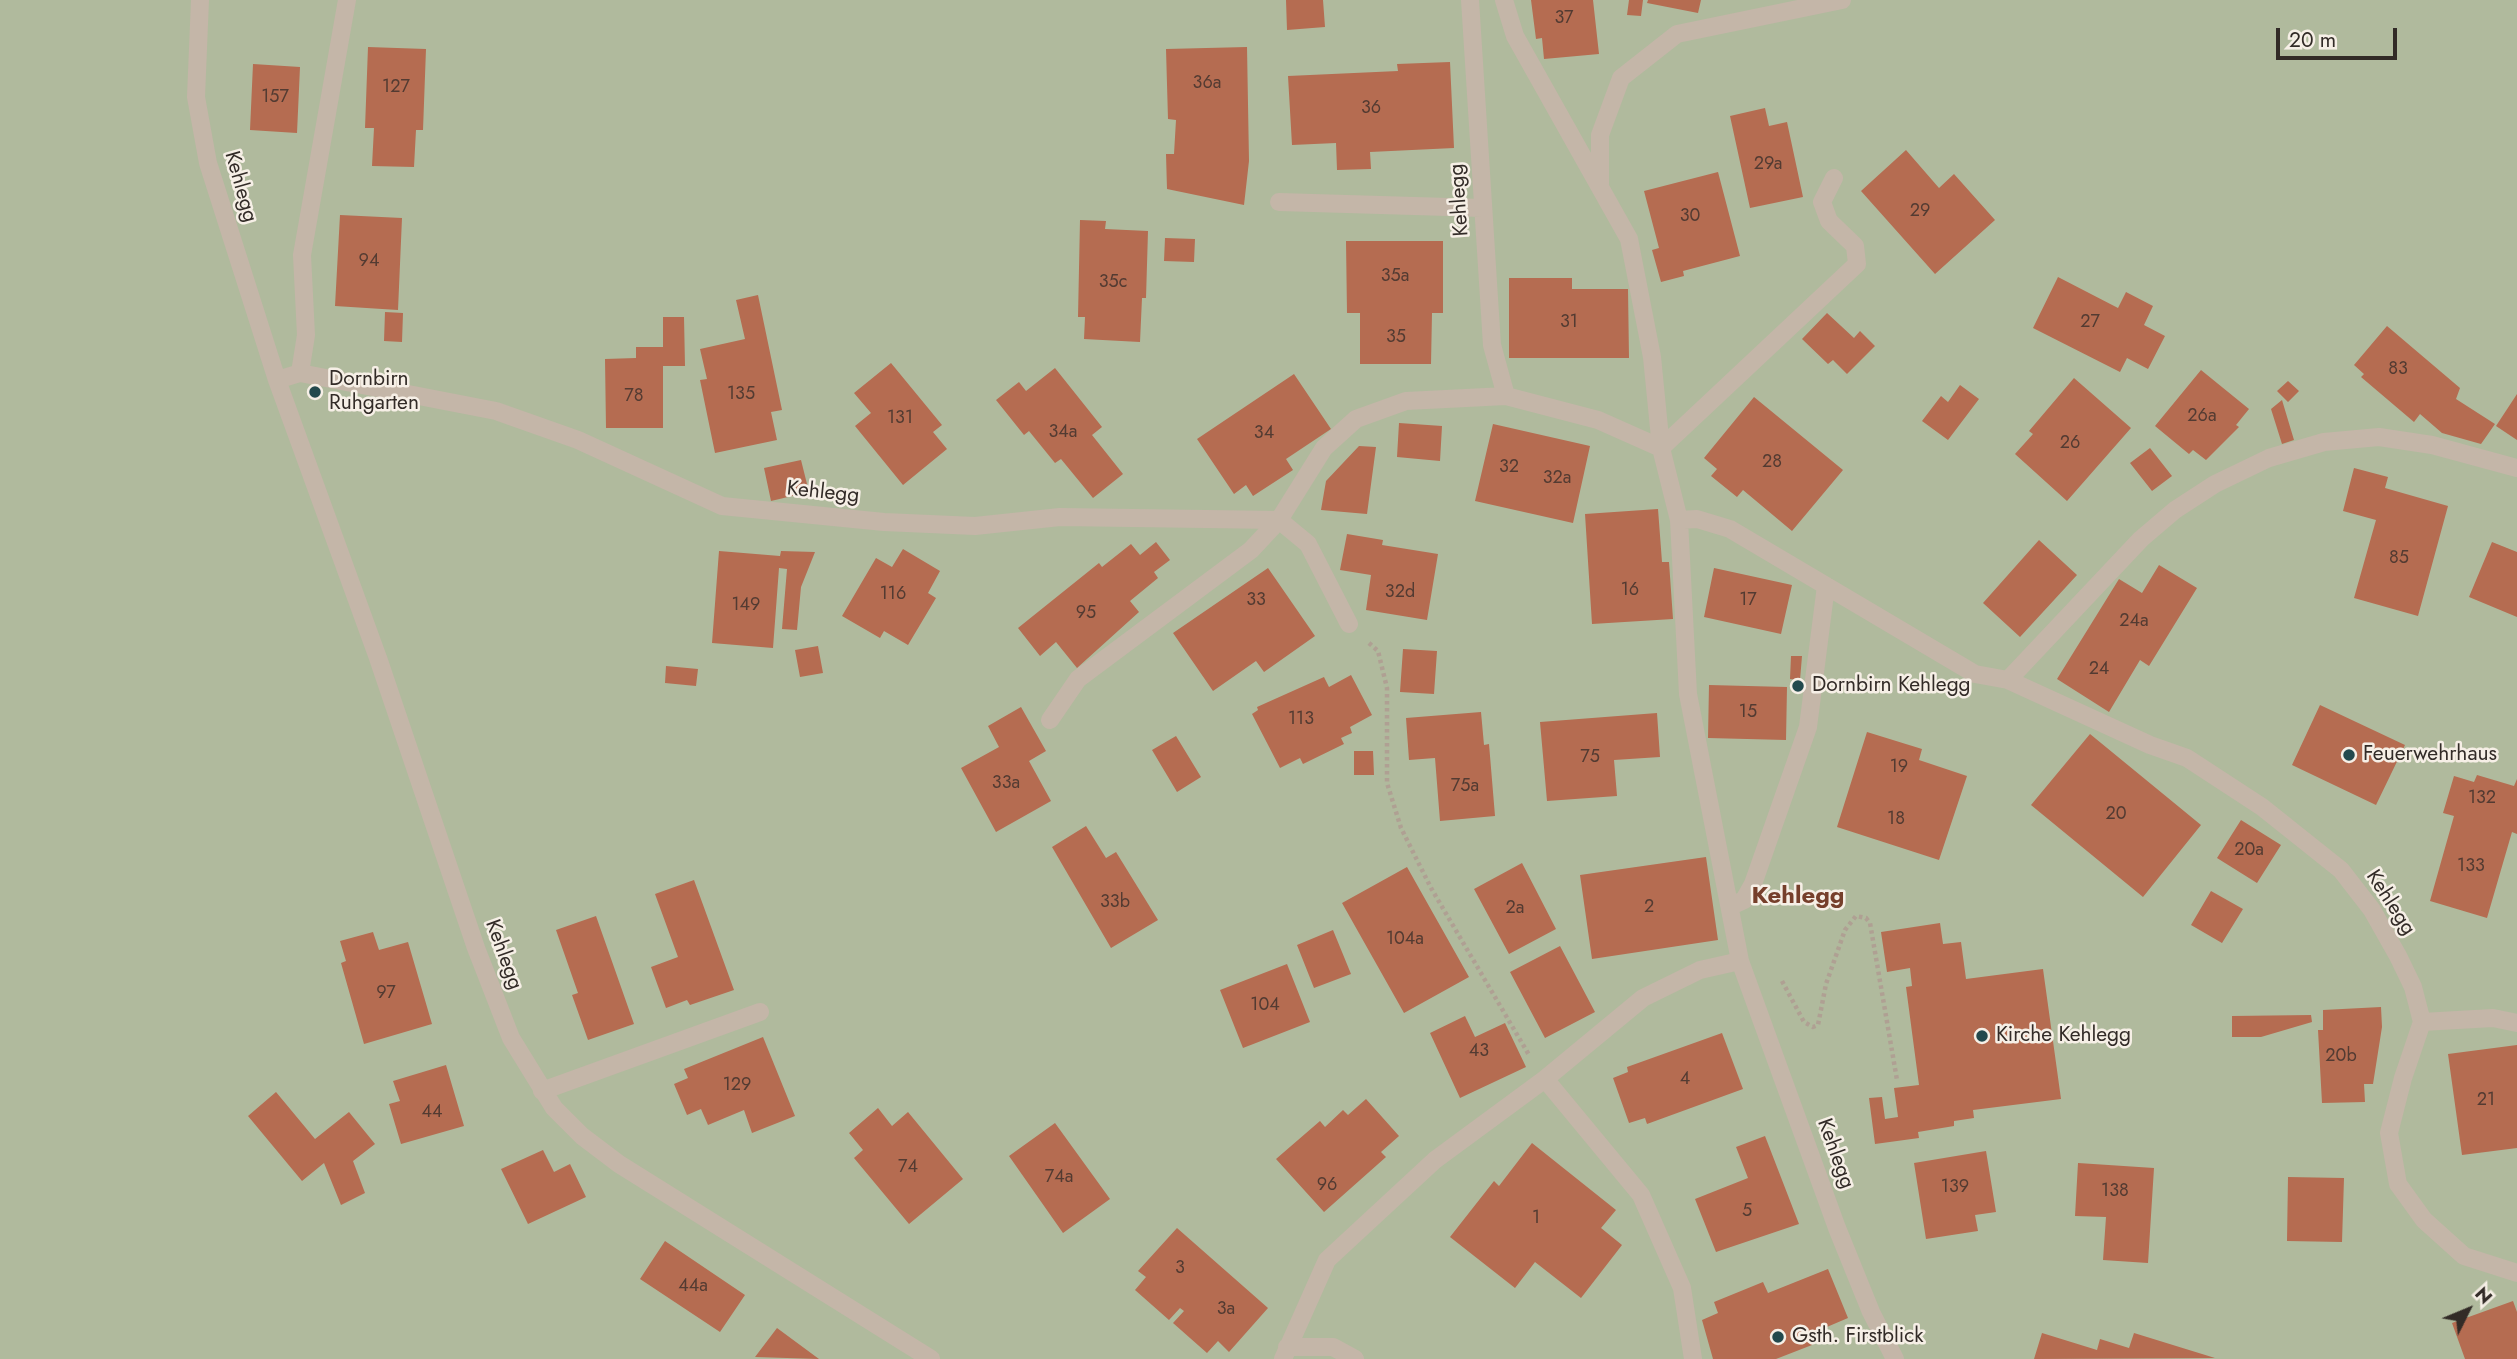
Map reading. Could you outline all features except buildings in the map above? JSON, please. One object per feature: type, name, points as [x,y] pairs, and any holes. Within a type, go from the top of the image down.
[{"type":"street","name":"Kehlegg","points":[[200,0],[196,97],[208,163],[277,380],[378,658],[475,948],[510,1038],[542,1091],[582,1136],[619,1164],[931,1359]]},
{"type":"street","points":[[300,373],[306,335],[302,255],[347,0]]},
{"type":"street","name":"Kehlegg","points":[[1470,0],[1492,345],[1506,396]]},
{"type":"street","name":"Kehlegg","points":[[1504,0],[1515,36],[1629,239],[1652,357],[1661,449],[1679,520],[1688,694],[1740,961],[1837,1228],[1871,1312],[1895,1359]]},
{"type":"street","name":"Kehlegg","points":[[1600,187],[1600,135],[1620,78],[1677,34],[1842,0]]},
{"type":"street","points":[[1051,720],[1078,680],[1251,551],[1279,520],[1324,448],[1356,419],[1406,401],[1506,396],[1598,420],[1661,449],[1857,264],[1855,246],[1829,221],[1822,202],[1834,178]]},
{"type":"street","points":[[1279,202],[1482,208]]},
{"type":"street","name":"Kehlegg","points":[[277,380],[300,373],[496,411],[578,440],[722,506],[884,522],[975,526],[1060,517],[1279,520]]},
{"type":"street","points":[[2008,680],[2141,539],[2175,510],[2215,484],[2269,458],[2324,442],[2379,437],[2432,445],[2517,468]]},
{"type":"street","name":"Kehlegg","points":[[1679,520],[1697,519],[1730,529],[1975,674],[2008,680],[2150,746],[2187,758],[2262,807],[2341,870],[2372,910],[2413,987],[2422,1022]]},
{"type":"street","points":[[1279,520],[1308,544],[1349,624]]},
{"type":"street","points":[[1731,906],[1744,900],[1753,884],[1808,727],[1826,586]]},
{"type":"street","points":[[1285,1353],[1327,1260],[1435,1160],[1545,1079],[1643,998],[1700,970],[1740,961]]},
{"type":"street","points":[[542,1091],[760,1012]]},
{"type":"street","points":[[2517,1023],[2493,1018],[2422,1022],[2403,1078],[2389,1133],[2398,1184],[2424,1220],[2464,1256],[2517,1273]]},
{"type":"street","points":[[1545,1079],[1641,1195],[1682,1288],[1693,1359]]},
{"type":"street","points":[[1285,1353],[1333,1347],[1355,1359]]},
{"type":"path","points":[[1349,624],[1378,651],[1387,688],[1387,783],[1401,828],[1478,970],[1545,1079]]},
{"type":"path","points":[[1777,973],[1804,1022],[1813,1027],[1818,1025],[1826,984],[1845,930],[1856,916],[1866,918],[1870,923],[1897,1080]]},
{"type":"green space","points":[[0,0],[2517,0],[2517,1359],[0,1359]]},
{"type":"place","name":"Dornbirn Ruhgarten","points":[[315,392]]},
{"type":"place","name":"Dornbirn Kehlegg","points":[[1798,686]]},
{"type":"place","name":"Feuerwehrhaus","points":[[2349,755]]},
{"type":"place","name":"Kirche Kehlegg","points":[[1982,1036]]},
{"type":"place","name":"Gsth. Firstblick","points":[[1778,1337]]},
{"type":"district","name":"Kehlegg","points":[[1798,897]]}]
